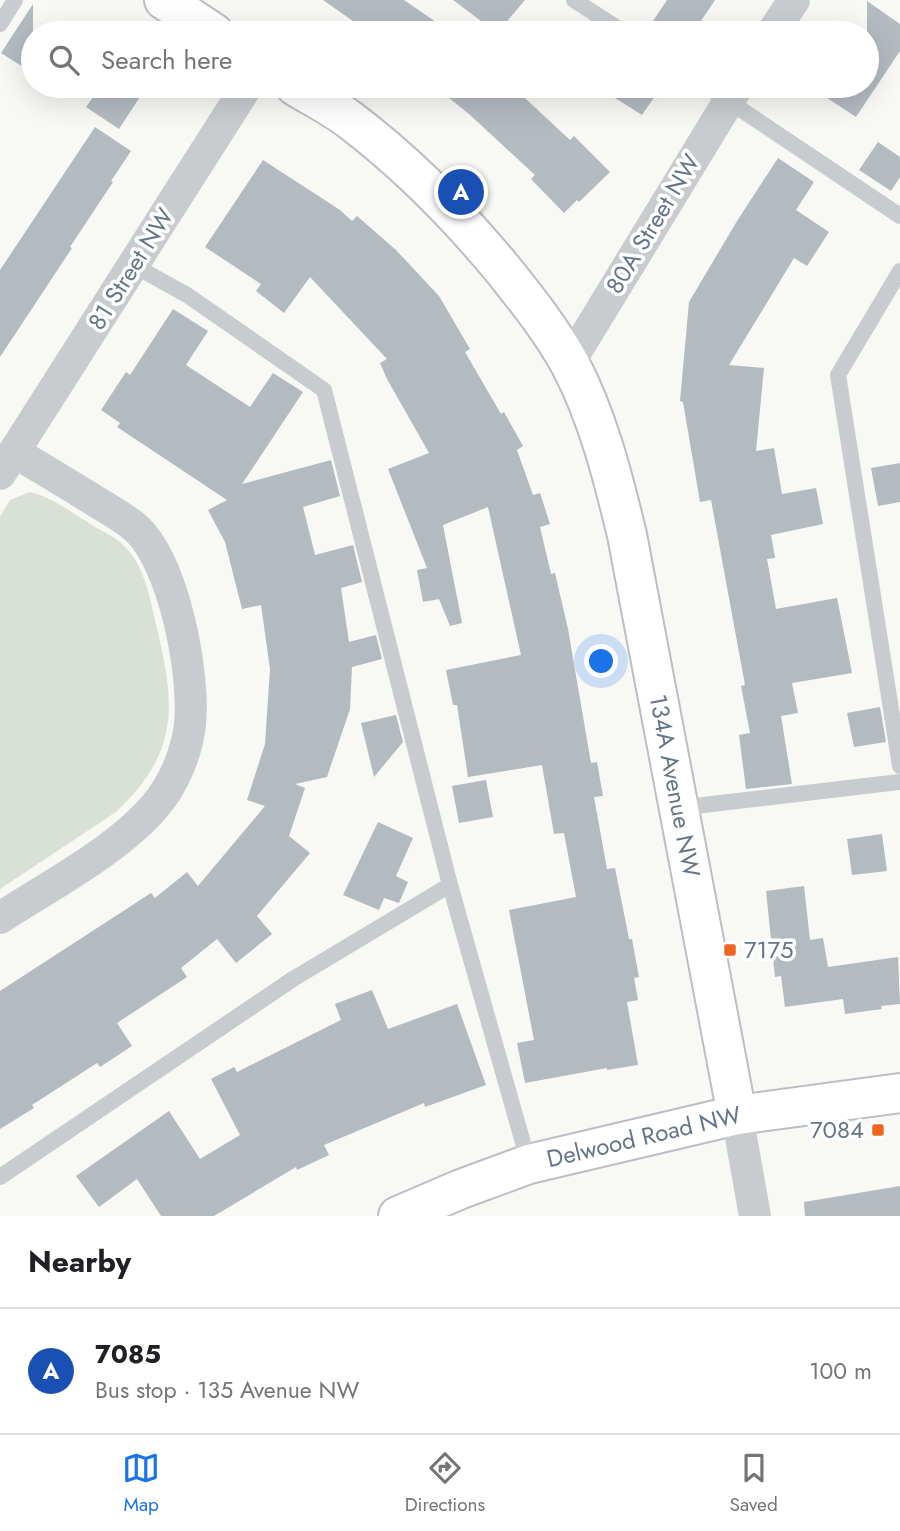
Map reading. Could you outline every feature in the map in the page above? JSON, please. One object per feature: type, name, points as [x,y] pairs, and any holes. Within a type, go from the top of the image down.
[{"type":"street","points":[[164,0],[196,21]]},
{"type":"street","points":[[780,21],[794,0]]},
{"type":"street","name":"81 Street NW","points":[[0,918],[139,824],[158,803],[173,779],[183,753],[190,726],[191,697],[183,642],[169,582],[150,543],[136,528],[119,516],[7,463],[239,98]]},
{"type":"street","name":"134A Avenue NW","points":[[314,98],[347,118],[397,158],[481,242],[518,289],[569,363],[601,440],[628,535],[755,1216]]},
{"type":"street","name":"80A Street NW","points":[[569,363],[720,98]]},
{"type":"street","name":"Delwood Road NW","points":[[398,1216],[529,1164],[737,1115],[900,1093]]},
{"type":"lane","points":[[0,24],[15,0]]},
{"type":"lane","points":[[574,0],[606,21]]},
{"type":"lane","points":[[734,98],[900,216]]},
{"type":"lane","points":[[133,265],[187,295],[324,390],[450,885],[529,1164]]},
{"type":"lane","points":[[900,271],[838,375],[900,766]]},
{"type":"lane","points":[[678,808],[900,782]]},
{"type":"lane","points":[[0,1177],[293,979],[450,885]]},
{"type":"shaded area","points":[[30,492],[56,502],[113,537],[135,559],[147,587],[161,646],[169,698],[168,721],[163,744],[153,766],[138,789],[116,812],[0,889],[0,517],[10,500]]},
{"type":"building","points":[[323,0],[404,0],[435,21],[353,21]]},
{"type":"building","points":[[453,0],[525,0],[507,21],[481,21]]},
{"type":"building","points":[[667,0],[715,0],[701,21],[653,21]]},
{"type":"building","points":[[867,1],[900,24],[900,51],[879,82],[879,21],[867,21]]},
{"type":"building","points":[[33,4],[33,21],[22,21]]},
{"type":"building","points":[[21,22],[21,66],[1,53]]},
{"type":"building","points":[[92,98],[139,98],[119,129],[86,107]]},
{"type":"building","points":[[449,98],[525,98],[570,140],[574,136],[610,172],[564,213],[531,179],[535,175]]},
{"type":"building","points":[[615,98],[654,98],[642,115]]},
{"type":"building","points":[[827,98],[869,98],[856,117]]},
{"type":"building","points":[[95,127],[131,151],[70,247],[72,248],[0,357],[0,270]]},
{"type":"building","points":[[878,142],[900,157],[900,177],[891,191],[859,170]]},
{"type":"building","points":[[778,158],[814,182],[796,210],[829,232],[807,266],[794,258],[729,365],[764,368],[756,451],[774,448],[782,494],[816,488],[823,524],[771,535],[775,558],[767,559],[776,609],[837,598],[852,673],[792,683],[798,713],[781,716],[792,784],[746,789],[739,735],[750,733],[741,686],[745,685],[711,500],[700,502],[683,402],[680,401],[689,302]]},
{"type":"building","points":[[263,160],[340,210],[352,221],[357,216],[396,250],[439,296],[470,349],[465,352],[523,446],[517,450],[533,495],[540,493],[550,524],[540,527],[551,574],[555,573],[568,629],[591,763],[597,762],[603,796],[594,797],[607,869],[615,868],[629,939],[632,939],[639,977],[634,978],[638,1000],[627,1002],[638,1065],[525,1083],[517,1043],[534,1040],[509,910],[576,897],[564,833],[554,834],[542,765],[468,777],[457,705],[453,705],[446,670],[521,655],[488,507],[443,525],[462,623],[450,626],[439,599],[423,602],[417,570],[427,568],[388,469],[429,453],[387,379],[380,363],[387,359],[310,277],[284,313],[256,291],[261,284],[205,247]]},
{"type":"building","points":[[173,309],[208,331],[186,365],[250,407],[273,373],[303,392],[242,484],[331,460],[340,496],[303,507],[315,555],[353,545],[362,582],[341,588],[349,642],[376,635],[382,659],[352,667],[350,709],[327,777],[295,784],[305,788],[289,836],[310,853],[257,916],[272,934],[236,963],[217,939],[181,968],[187,977],[117,1023],[132,1046],[100,1067],[97,1063],[0,1129],[0,991],[151,893],[155,898],[187,872],[198,886],[265,806],[247,800],[265,744],[270,669],[261,605],[242,609],[225,542],[208,510],[227,500],[117,427],[120,423],[101,410],[126,372],[130,375]]},
{"type":"building","points":[[900,463],[900,502],[878,506],[871,468]]},
{"type":"building","points":[[880,707],[886,742],[854,747],[847,713]]},
{"type":"building","points":[[396,715],[403,742],[374,777],[361,723]]},
{"type":"building","points":[[486,780],[493,817],[459,823],[452,786]]},
{"type":"building","points":[[378,822],[413,838],[396,876],[408,882],[399,903],[384,898],[379,910],[343,895]]},
{"type":"building","points":[[882,834],[887,871],[852,875],[847,839]]},
{"type":"building","points":[[804,886],[810,940],[823,938],[828,967],[898,957],[900,1004],[845,1014],[843,999],[785,1007],[781,976],[775,977],[766,891]]},
{"type":"building","points":[[372,990],[388,1029],[457,1004],[486,1085],[425,1107],[424,1103],[324,1145],[329,1155],[297,1170],[296,1167],[214,1216],[161,1216],[137,1179],[99,1207],[76,1176],[169,1111],[200,1159],[240,1135],[211,1079],[234,1067],[237,1072],[341,1020],[335,1004]]},
{"type":"building","points":[[900,1186],[900,1216],[805,1216],[804,1202]]},
{"type":"place","name":"7085","points":[[461,192]]},
{"type":"place","name":"7175","points":[[730,950]]},
{"type":"place","name":"7084","points":[[878,1130]]}]
